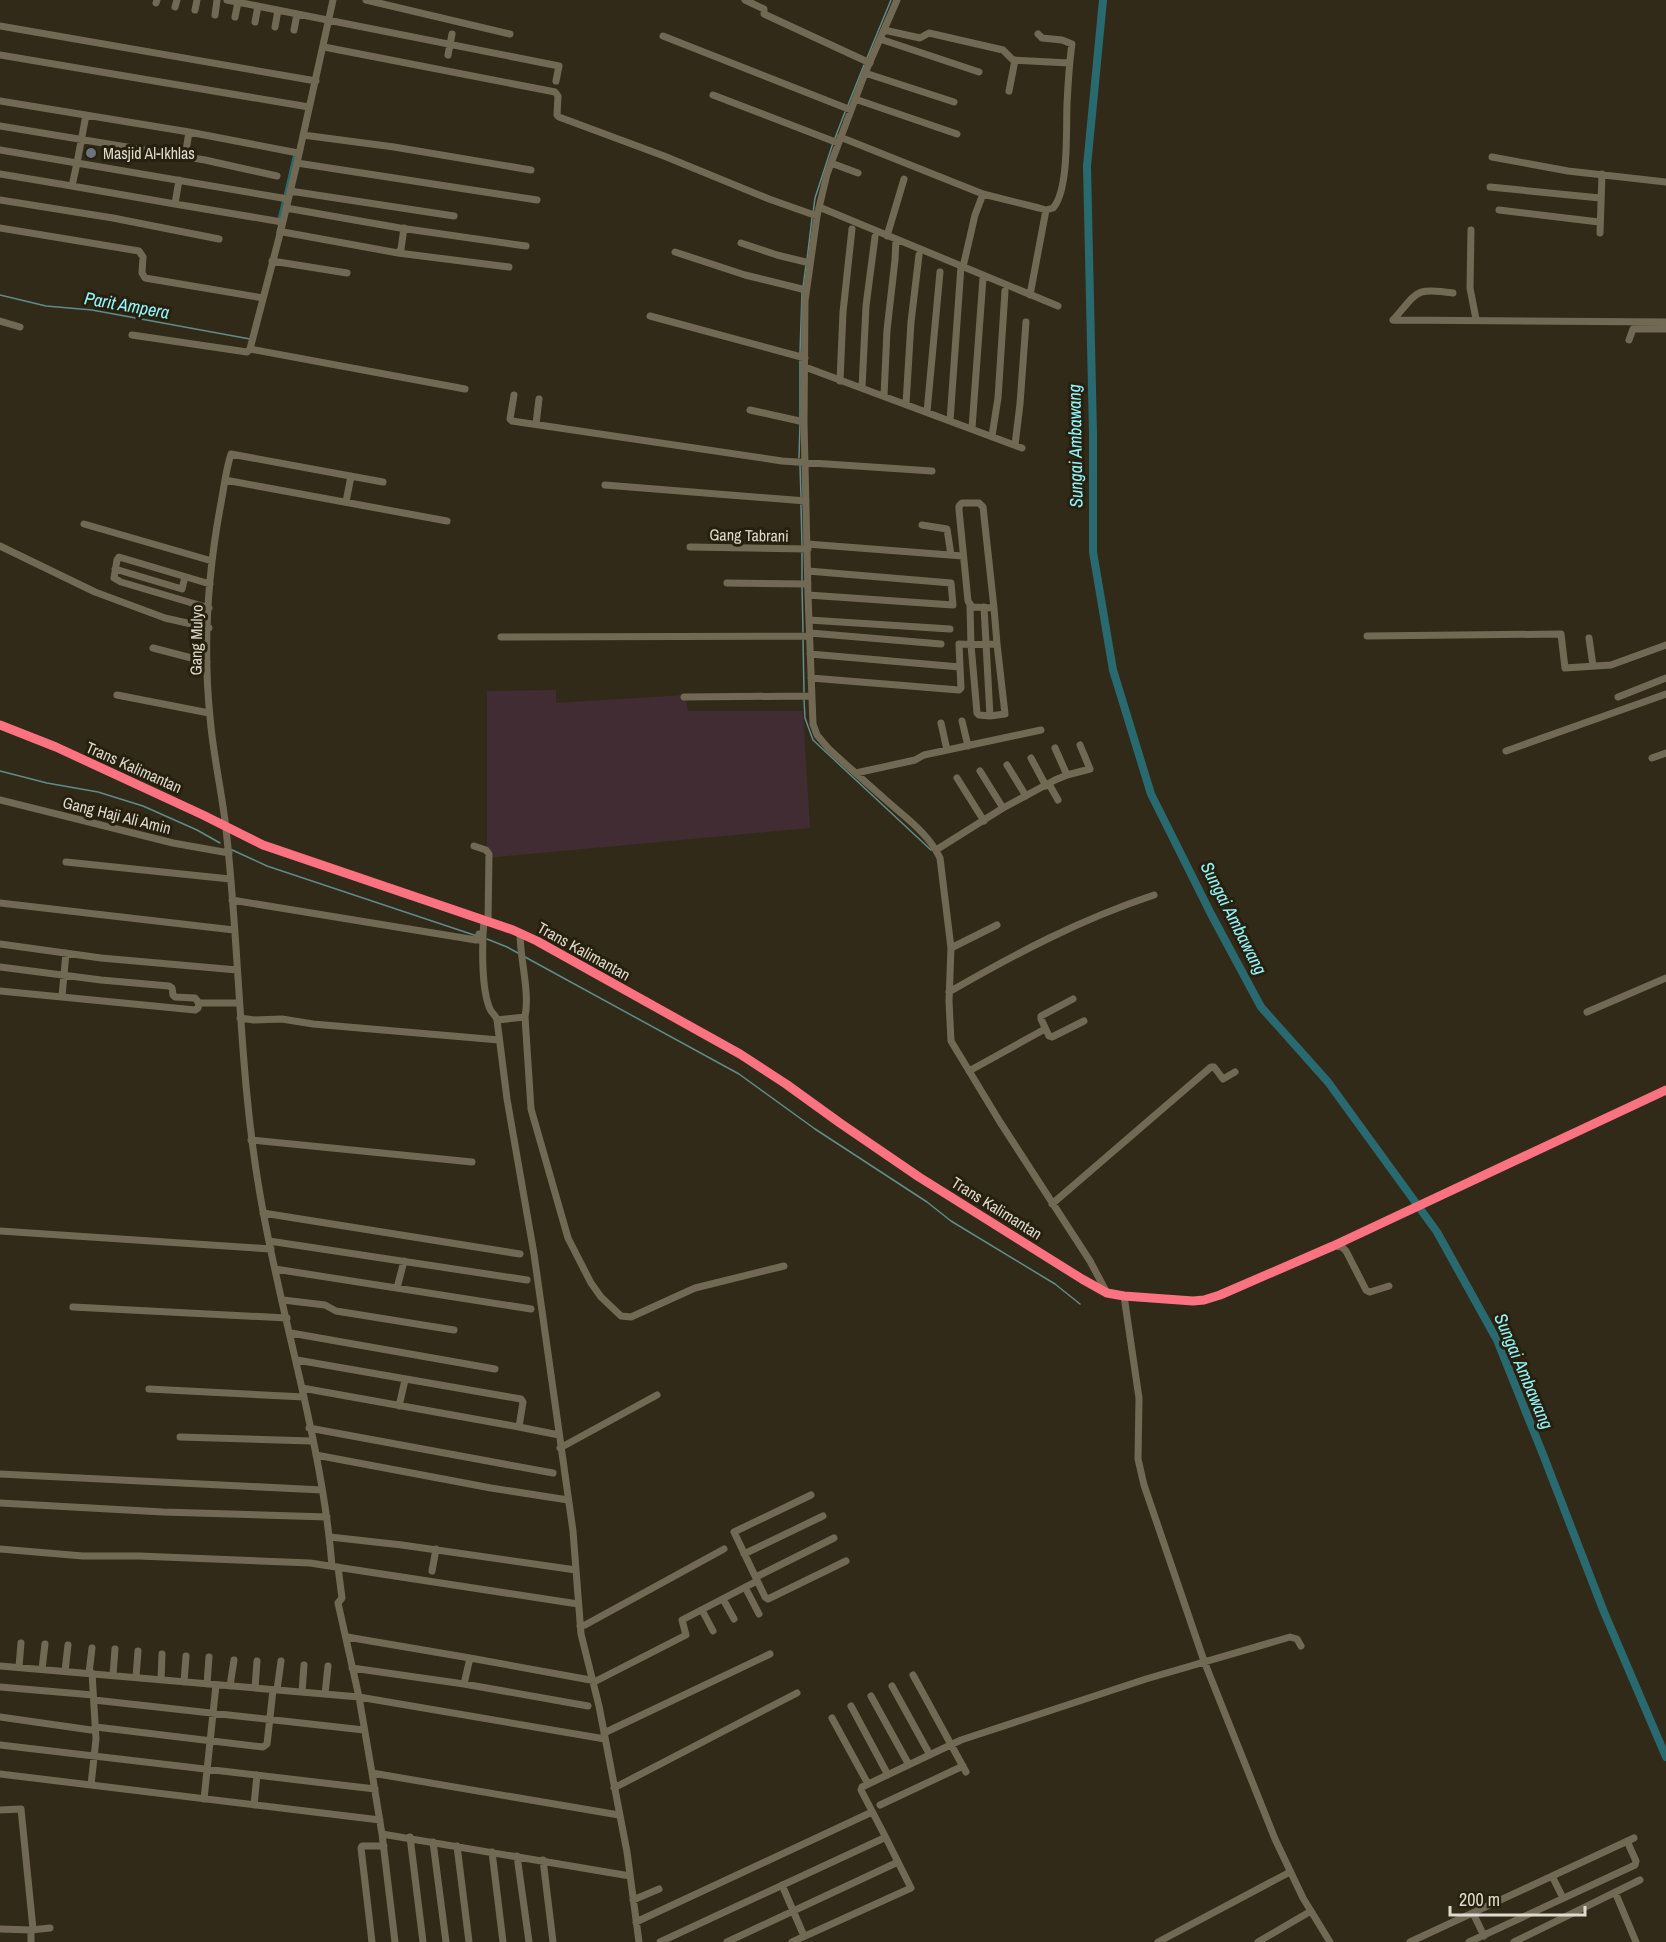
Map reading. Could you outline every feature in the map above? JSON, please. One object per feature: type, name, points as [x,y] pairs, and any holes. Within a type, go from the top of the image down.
[{"type":"highway","name":"Trans Kalimantan","points":[[0,725],[49,744],[284,853],[520,933],[740,1054],[928,1182],[1107,1293],[1204,1300],[1236,1289],[1666,1090]]},
{"type":"street","points":[[195,10],[197,0]]},
{"type":"street","points":[[214,15],[217,0]]},
{"type":"street","points":[[227,0],[559,66],[556,81]]},
{"type":"street","points":[[132,335],[246,353],[250,349],[282,228],[333,0]]},
{"type":"street","points":[[366,0],[510,34]]},
{"type":"street","points":[[745,0],[764,9],[764,14],[870,63]]},
{"type":"street","points":[[897,0],[865,73],[831,164],[817,216],[806,290],[802,463],[808,571],[804,584],[808,595],[807,636],[811,678],[806,696],[817,735],[828,748],[927,837],[936,850],[940,858],[951,948],[949,992],[951,1041],[1090,1261],[1107,1293]]},
{"type":"street","points":[[235,17],[238,2]]},
{"type":"street","points":[[255,22],[258,6]]},
{"type":"street","points":[[275,27],[278,10]]},
{"type":"street","points":[[294,30],[297,14]]},
{"type":"street","points":[[0,26],[316,81]]},
{"type":"street","points":[[885,30],[920,38],[929,33],[1003,50],[1015,60],[1069,63]]},
{"type":"street","points":[[448,55],[452,34]]},
{"type":"street","points":[[713,95],[983,194],[1046,210],[1053,208],[1058,202],[1064,173],[1069,63],[1072,44],[1042,38],[1038,34]]},
{"type":"street","points":[[663,36],[851,110]]},
{"type":"street","points":[[880,39],[979,72]]},
{"type":"street","points":[[324,47],[555,92],[558,96],[557,115],[559,117],[817,216]]},
{"type":"street","points":[[0,55],[309,107]]},
{"type":"street","points":[[1010,91],[1015,60]]},
{"type":"street","points":[[865,73],[954,102]]},
{"type":"street","points":[[855,99],[957,134]]},
{"type":"street","points":[[0,101],[189,132],[298,153]]},
{"type":"street","points":[[72,186],[86,115]]},
{"type":"street","points":[[0,126],[82,138],[277,176]]},
{"type":"street","points":[[185,157],[189,132]]},
{"type":"street","points":[[303,135],[394,147],[531,170]]},
{"type":"street","points":[[0,150],[179,180],[454,216]]},
{"type":"street","points":[[1492,157],[1568,171],[1666,182]]},
{"type":"street","points":[[297,163],[537,200]]},
{"type":"street","points":[[831,164],[858,173]]},
{"type":"street","points":[[0,174],[175,204],[398,253],[509,267]]},
{"type":"street","points":[[1600,233],[1602,174]]},
{"type":"street","points":[[887,236],[904,179]]},
{"type":"street","points":[[175,204],[179,180]]},
{"type":"street","points":[[1490,187],[1600,198]]},
{"type":"street","points":[[950,421],[962,267],[975,215],[983,194]]},
{"type":"street","points":[[0,200],[219,238]]},
{"type":"street","points":[[819,207],[1058,306]]},
{"type":"street","points":[[286,208],[526,246]]},
{"type":"street","points":[[1030,295],[1046,210]]},
{"type":"street","points":[[1499,210],[1599,222]]},
{"type":"street","points":[[0,228],[139,251],[143,257],[142,273],[145,278],[263,298]]},
{"type":"street","points":[[398,253],[401,249],[404,228]]},
{"type":"street","points":[[840,381],[843,312],[852,229]]},
{"type":"street","points":[[1471,230],[1470,288],[1476,319]]},
{"type":"street","points":[[862,388],[866,306],[875,237]]},
{"type":"street","points":[[885,396],[887,330],[896,239]]},
{"type":"street","points":[[741,243],[777,255],[810,262]]},
{"type":"street","points":[[675,252],[745,275],[806,290]]},
{"type":"street","points":[[906,404],[918,255]]},
{"type":"street","points":[[272,261],[346,273]]},
{"type":"street","points":[[927,412],[940,272]]},
{"type":"street","points":[[972,428],[983,278]]},
{"type":"street","points":[[1453,293],[1429,290],[1419,292],[1393,320],[1666,322]]},
{"type":"street","points":[[992,436],[998,398],[1005,291]]},
{"type":"street","points":[[650,316],[805,358]]},
{"type":"street","points":[[0,321],[20,327]]},
{"type":"street","points":[[1015,444],[1026,322]]},
{"type":"street","points":[[1629,340],[1633,329],[1666,329]]},
{"type":"street","points":[[250,349],[465,389]]},
{"type":"street","points":[[805,368],[1023,448]]},
{"type":"street","points":[[514,395],[510,420],[596,435],[802,463],[932,471]]},
{"type":"street","points":[[536,424],[539,399]]},
{"type":"street","points":[[750,410],[804,422]]},
{"type":"street","name":"Gang Mulyo","points":[[351,476],[232,453],[230,455],[212,561],[207,662],[209,713],[226,827],[238,1003],[251,1140],[263,1213],[297,1360],[342,1598],[338,1603],[359,1697],[375,1789],[395,1942]]},
{"type":"street","points":[[346,502],[351,476],[383,482]]},
{"type":"street","points":[[225,480],[447,521]]},
{"type":"street","points":[[605,485],[803,500]]},
{"type":"street","points":[[962,503],[979,504],[983,507],[1006,711],[1004,715],[977,714],[970,606],[959,506],[962,503]]},
{"type":"street","points":[[84,524],[212,561]]},
{"type":"street","points":[[922,525],[947,529],[951,555]]},
{"type":"street","points":[[0,546],[95,592],[165,618],[209,628]]},
{"type":"street","name":"Gang Tabrani","points":[[690,547],[805,548],[963,556]]},
{"type":"street","points":[[210,584],[117,558],[115,580],[210,608]]},
{"type":"street","points":[[115,569],[182,589],[185,577]]},
{"type":"street","points":[[808,571],[951,583],[953,605],[808,595]]},
{"type":"street","points":[[727,583],[804,584]]},
{"type":"street","points":[[970,606],[994,608]]},
{"type":"street","points":[[984,607],[990,716]]},
{"type":"street","points":[[809,620],[950,629]]},
{"type":"street","points":[[1367,636],[1561,634],[1565,668],[1611,665],[1666,645]]},
{"type":"street","points":[[501,637],[807,636],[941,644]]},
{"type":"street","points":[[1589,638],[1593,666]]},
{"type":"street","points":[[811,678],[959,690],[961,688],[959,644],[997,644]]},
{"type":"street","points":[[153,648],[207,662]]},
{"type":"street","points":[[810,654],[960,668]]},
{"type":"street","points":[[1618,697],[1666,678]]},
{"type":"street","points":[[1506,751],[1666,694]]},
{"type":"street","points":[[117,695],[209,713]]},
{"type":"street","points":[[684,697],[806,696]]},
{"type":"street","points":[[962,721],[968,746]]},
{"type":"street","points":[[941,723],[947,750]]},
{"type":"street","points":[[856,773],[947,750],[1041,730]]},
{"type":"street","points":[[936,850],[1003,808],[1067,774],[1090,769],[1080,745]]},
{"type":"street","points":[[1055,748],[1067,774]]},
{"type":"street","points":[[1652,758],[1666,753]]},
{"type":"street","points":[[1031,758],[1058,800]]},
{"type":"street","points":[[1007,765],[1026,796]]},
{"type":"street","points":[[980,771],[1003,808]]},
{"type":"street","points":[[957,778],[984,821]]},
{"type":"street","name":"Gang Haji Ali Amin","points":[[0,800],[173,843],[228,849]]},
{"type":"street","points":[[474,846],[486,850],[489,854],[481,937],[487,997],[490,1010],[497,1020],[519,1174],[534,1254],[568,1500],[584,1652],[614,1788],[639,1942]]},
{"type":"street","points":[[66,862],[230,879]]},
{"type":"street","points":[[949,992],[1055,934],[1154,895]]},
{"type":"street","points":[[232,900],[476,940],[481,937]]},
{"type":"street","points":[[0,903],[234,930]]},
{"type":"street","points":[[951,948],[997,925]]},
{"type":"street","points":[[520,933],[531,1109],[566,1230],[591,1283],[621,1316],[631,1317],[695,1288],[784,1266]]},
{"type":"street","points":[[0,944],[101,958],[237,970]]},
{"type":"street","points":[[62,996],[66,953]]},
{"type":"street","points":[[0,967],[169,986],[172,988],[173,996],[195,998],[199,1003]]},
{"type":"street","points":[[1587,1012],[1666,978]]},
{"type":"street","points":[[0,992],[195,1010],[199,1003]]},
{"type":"street","points":[[1073,999],[1040,1017],[1048,1036],[1052,1037],[1083,1021]]},
{"type":"street","points":[[199,1003],[238,1003]]},
{"type":"street","points":[[497,1020],[525,1017]]},
{"type":"street","points":[[240,1018],[282,1019],[313,1024],[499,1040]]},
{"type":"street","points":[[969,1071],[1045,1029]]},
{"type":"street","points":[[1052,1204],[1211,1067],[1214,1067],[1223,1079],[1235,1072]]},
{"type":"street","points":[[251,1140],[319,1143],[472,1162]]},
{"type":"street","points":[[263,1213],[520,1254]]},
{"type":"street","points":[[0,1231],[270,1245],[404,1261],[527,1280]]},
{"type":"street","points":[[1333,1246],[1342,1247],[1346,1251],[1366,1290],[1370,1292],[1389,1286]]},
{"type":"street","points":[[397,1288],[404,1261]]},
{"type":"street","points":[[275,1269],[531,1309]]},
{"type":"street","points":[[1124,1296],[1139,1398],[1140,1468],[1204,1661],[1275,1839],[1290,1872],[1330,1942]]},
{"type":"street","points":[[283,1300],[325,1305],[336,1311],[454,1330]]},
{"type":"street","points":[[73,1307],[287,1318]]},
{"type":"street","points":[[291,1333],[495,1369]]},
{"type":"street","points":[[297,1360],[522,1399],[519,1427]]},
{"type":"street","points":[[399,1406],[405,1380]]},
{"type":"street","points":[[148,1389],[303,1397]]},
{"type":"street","points":[[302,1389],[559,1435]]},
{"type":"street","points":[[560,1448],[657,1395]]},
{"type":"street","points":[[309,1428],[553,1473]]},
{"type":"street","points":[[180,1437],[312,1441]]},
{"type":"street","points":[[315,1455],[568,1500]]},
{"type":"street","points":[[0,1474],[322,1490]]},
{"type":"street","points":[[811,1495],[736,1531],[735,1534],[765,1597],[768,1599],[846,1561]]},
{"type":"street","points":[[0,1503],[327,1518]]},
{"type":"street","points":[[744,1554],[823,1516]]},
{"type":"street","points":[[330,1537],[576,1569]]},
{"type":"street","points":[[346,1637],[596,1682],[686,1635],[682,1620],[834,1538]]},
{"type":"street","points":[[0,1549],[83,1556],[274,1561],[335,1567],[578,1604]]},
{"type":"street","points":[[432,1571],[436,1549]]},
{"type":"street","points":[[580,1626],[724,1549]]},
{"type":"street","points":[[745,1587],[759,1614]]},
{"type":"street","points":[[723,1599],[734,1619]]},
{"type":"street","points":[[702,1610],[713,1631]]},
{"type":"street","points":[[792,1942],[911,1888],[861,1790],[862,1787],[952,1745],[1135,1682],[1290,1638],[1297,1639],[1301,1647]]},
{"type":"street","points":[[20,1667],[21,1643]]},
{"type":"street","points":[[42,1669],[45,1644]]},
{"type":"street","points":[[65,1671],[68,1645]]},
{"type":"street","points":[[91,1785],[95,1755],[94,1698],[90,1673],[92,1648]]},
{"type":"street","points":[[113,1675],[115,1649]]},
{"type":"street","points":[[136,1677],[138,1651]]},
{"type":"street","points":[[161,1680],[162,1654]]},
{"type":"street","points":[[0,1666],[359,1697],[604,1736],[770,1654]]},
{"type":"street","points":[[184,1682],[186,1656]]},
{"type":"street","points":[[207,1684],[209,1657]]},
{"type":"street","points":[[464,1684],[470,1658]]},
{"type":"street","points":[[230,1686],[234,1660]]},
{"type":"street","points":[[255,1688],[257,1661]]},
{"type":"street","points":[[0,1717],[265,1747],[280,1661]]},
{"type":"street","points":[[302,1692],[304,1665]]},
{"type":"street","points":[[325,1694],[328,1666]]},
{"type":"street","points":[[352,1668],[464,1684],[588,1706]]},
{"type":"street","points":[[880,1805],[965,1769],[913,1675]]},
{"type":"street","points":[[204,1800],[216,1685]]},
{"type":"street","points":[[892,1686],[930,1755]]},
{"type":"street","points":[[0,1687],[213,1714],[364,1730]]},
{"type":"street","points":[[614,1788],[797,1694]]},
{"type":"street","points":[[871,1696],[909,1765]]},
{"type":"street","points":[[851,1706],[888,1774]]},
{"type":"street","points":[[832,1718],[868,1784]]},
{"type":"street","points":[[0,1745],[375,1789]]},
{"type":"street","points":[[372,1773],[619,1815]]},
{"type":"street","points":[[0,1774],[380,1820]]},
{"type":"street","points":[[254,1805],[257,1775]]},
{"type":"street","points":[[0,1810],[21,1809],[32,1930],[31,1942]]},
{"type":"street","points":[[636,1922],[872,1812]]},
{"type":"street","points":[[382,1834],[630,1876]]},
{"type":"street","points":[[660,1942],[885,1836]]},
{"type":"street","points":[[410,1837],[423,1942]]},
{"type":"street","points":[[1410,1942],[1631,1840],[1635,1865],[1470,1942]]},
{"type":"street","points":[[433,1842],[446,1942]]},
{"type":"street","points":[[372,1942],[361,1848],[362,1846],[384,1846]]},
{"type":"street","points":[[457,1846],[469,1942]]},
{"type":"street","points":[[492,1852],[503,1942]]},
{"type":"street","points":[[518,1856],[529,1942]]},
{"type":"street","points":[[543,1860],[553,1942]]},
{"type":"street","points":[[727,1942],[898,1862]]},
{"type":"street","points":[[1158,1942],[1290,1872]]},
{"type":"street","points":[[1552,1876],[1563,1898]]},
{"type":"street","points":[[1514,1942],[1640,1880]]},
{"type":"street","points":[[782,1885],[804,1936]]},
{"type":"street","points":[[633,1900],[659,1889]]},
{"type":"street","points":[[1615,1892],[1636,1942]]},
{"type":"street","points":[[1258,1942],[1311,1911]]},
{"type":"street","points":[[1473,1913],[1484,1936]]},
{"type":"street","points":[[0,1929],[50,1928]]},
{"type":"shaded area","points":[[556,690],[556,703],[685,695],[688,711],[803,711],[810,828],[487,858],[487,691]]},
{"type":"waterway","points":[[867,58],[891,0]]},
{"type":"waterway","name":"Sungai Ambawang","points":[[1103,0],[1087,166],[1093,433],[1093,552],[1113,670],[1151,794],[1261,1007],[1328,1082],[1437,1232],[1497,1340],[1604,1612],[1666,1757]]},
{"type":"waterway","points":[[848,105],[864,65]]},
{"type":"waterway","points":[[835,138],[845,112]]},
{"type":"waterway","points":[[813,213],[815,198],[833,143]]},
{"type":"waterway","points":[[286,195],[295,156]]},
{"type":"waterway","points":[[280,218],[284,202]]},
{"type":"waterway","points":[[807,260],[812,218]]},
{"type":"waterway","points":[[277,233],[279,225]]},
{"type":"waterway","points":[[803,287],[806,265]]},
{"type":"waterway","points":[[800,353],[802,292]]},
{"type":"waterway","name":"Parit Ampera","points":[[0,295],[46,306],[92,310],[250,339]]},
{"type":"waterway","points":[[800,361],[800,419]]},
{"type":"waterway","points":[[799,458],[800,424]]},
{"type":"waterway","points":[[800,466],[801,497]]},
{"type":"waterway","points":[[801,505],[802,545]]},
{"type":"waterway","points":[[802,553],[802,581]]},
{"type":"waterway","points":[[802,586],[803,632]]},
{"type":"waterway","points":[[803,640],[804,692]]},
{"type":"waterway","points":[[804,700],[805,718],[813,740],[931,850]]},
{"type":"waterway","points":[[0,771],[47,783],[98,792],[143,806],[220,843]]},
{"type":"waterway","points":[[230,849],[267,866],[477,936]]},
{"type":"waterway","points":[[487,939],[518,953]]},
{"type":"waterway","points":[[525,957],[739,1074],[815,1129],[927,1202],[951,1221],[1055,1284],[1080,1304]]},
{"type":"place","name":"Masjid Al-Ikhlas","points":[[91,153]]}]
